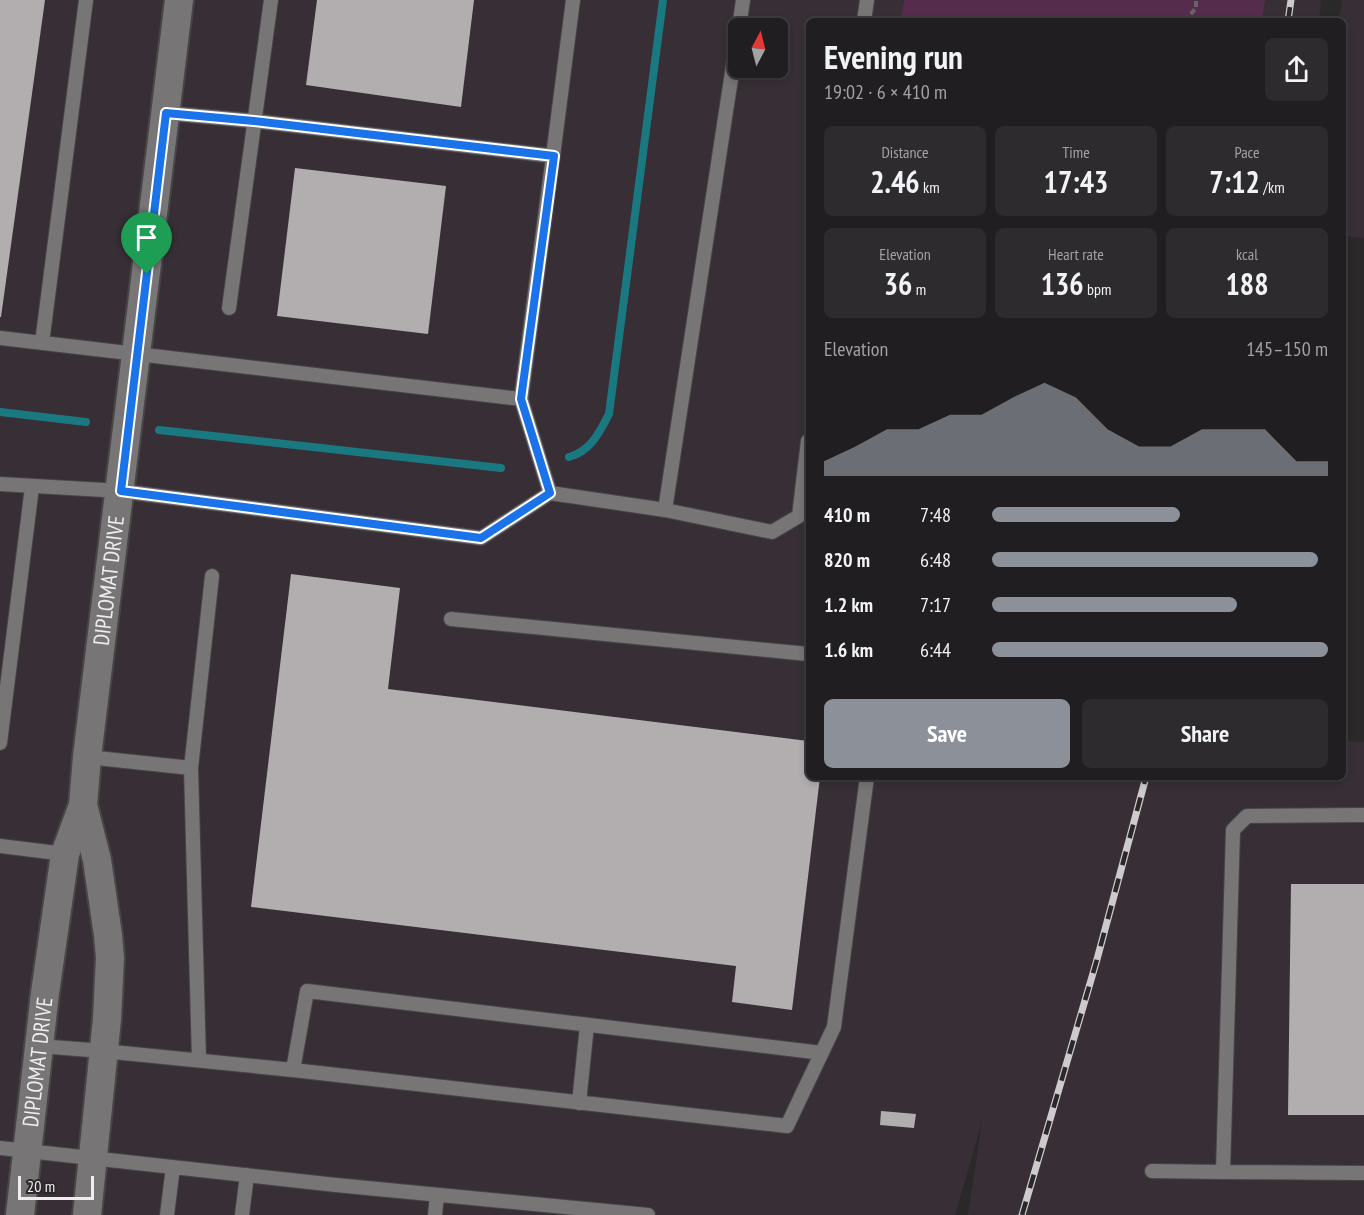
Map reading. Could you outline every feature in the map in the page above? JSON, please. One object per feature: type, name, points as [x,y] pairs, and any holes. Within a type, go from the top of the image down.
[{"type":"street","name":"DIPLOMAT DRIVE","points":[[20,1215],[14,1150],[39,1046],[65,854],[83,805],[179,0]]},
{"type":"street","name":"DIPLOMAT DRIVE","points":[[83,805],[97,860],[108,934],[109,983],[87,1215]]},
{"type":"lane","points":[[42,343],[86,0]]},
{"type":"lane","points":[[229,308],[271,0]]},
{"type":"lane","points":[[550,493],[521,399],[573,0]]},
{"type":"lane","points":[[740,18],[743,0]]},
{"type":"lane","points":[[864,18],[867,0]]},
{"type":"lane","points":[[665,510],[731,78]]},
{"type":"lane","points":[[166,113],[554,156]]},
{"type":"lane","points":[[0,338],[521,399]]},
{"type":"lane","points":[[0,484],[121,491],[481,538],[550,493],[665,510],[772,532],[799,516],[806,458]]},
{"type":"lane","points":[[0,743],[32,487]]},
{"type":"lane","points":[[199,1060],[191,768],[212,576]]},
{"type":"lane","points":[[451,619],[806,654]]},
{"type":"lane","points":[[87,757],[191,768]]},
{"type":"lane","points":[[39,1046],[199,1060],[787,1126],[834,1027],[867,780]]},
{"type":"lane","points":[[1223,1172],[1233,830],[1247,816],[1364,815]]},
{"type":"lane","points":[[0,846],[65,854]]},
{"type":"lane","points":[[292,1070],[307,991],[822,1053]]},
{"type":"lane","points":[[579,1103],[587,1025]]},
{"type":"lane","points":[[14,1150],[648,1215]]},
{"type":"lane","points":[[167,1215],[173,1167]]},
{"type":"lane","points":[[1152,1171],[1364,1173]]},
{"type":"lane","points":[[243,1215],[247,1175]]},
{"type":"lane","points":[[435,1215],[437,1195]]},
{"type":"path","points":[[1188,18],[1196,8],[1196,0]]},
{"type":"shaded area","points":[[0,0],[1321,0],[1319,18],[806,18],[806,780],[1346,780],[1346,741],[1364,742],[1364,1215],[968,1215],[982,1122],[955,1215],[0,1215]]},
{"type":"shaded area","points":[[904,0],[1265,0],[1262,18],[901,18]]},
{"type":"shaded area","points":[[1342,0],[1364,0],[1364,238],[1346,236],[1346,18],[1339,18]]},
{"type":"building","points":[[0,0],[45,0],[1,317],[0,317]]},
{"type":"building","points":[[317,0],[474,0],[461,107],[306,85]]},
{"type":"building","points":[[295,168],[446,186],[428,334],[277,316]]},
{"type":"building","points":[[291,574],[400,588],[388,689],[806,741],[806,780],[820,780],[792,1010],[732,1002],[736,966],[251,907]]},
{"type":"building","points":[[1291,884],[1364,884],[1364,1115],[1288,1115]]},
{"type":"building","points":[[881,1111],[916,1114],[914,1128],[880,1125]]},
{"type":"waterway","points":[[569,457],[589,446],[609,414],[663,0]]},
{"type":"waterway","points":[[0,412],[86,422]]},
{"type":"waterway","points":[[159,430],[501,468]]},
{"type":"railway","points":[[1288,18],[1291,0]]},
{"type":"railway","points":[[1022,1215],[1096,963],[1145,780]]},
{"type":"route","points":[[166,113],[554,156],[521,399],[550,493],[481,538],[121,491],[147,274],[166,113]]}]
